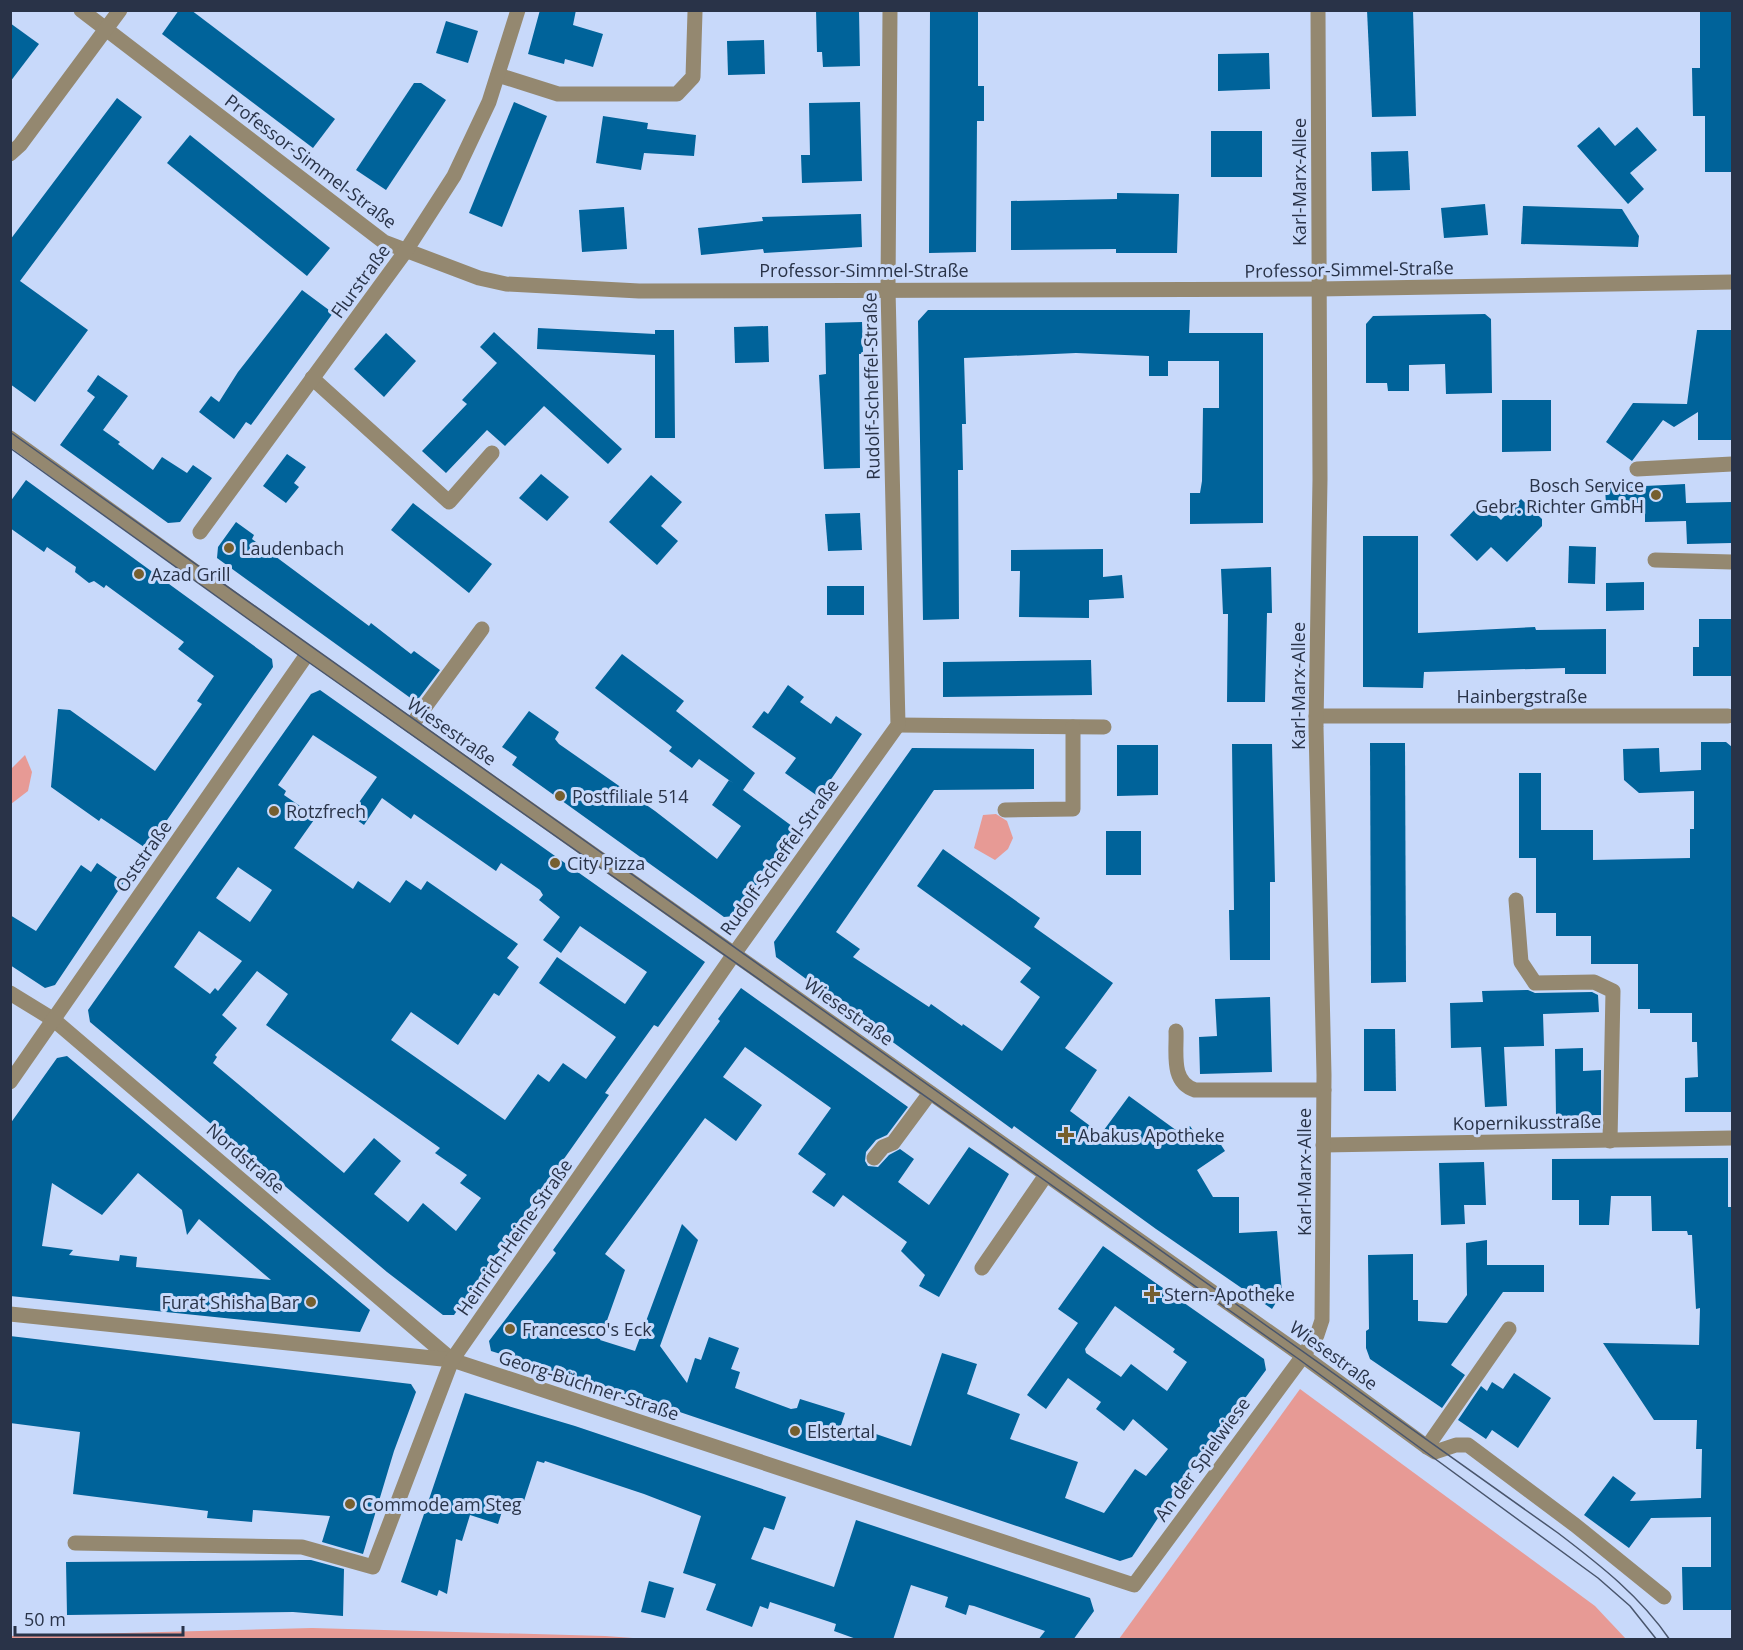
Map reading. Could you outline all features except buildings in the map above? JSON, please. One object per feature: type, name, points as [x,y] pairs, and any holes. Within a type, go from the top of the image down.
[{"type":"street","name":"Professor-Simmel-Straße","points":[[81,10],[384,242],[405,252],[479,278],[515,285],[639,291],[1318,290],[1732,282]]},
{"type":"street","points":[[10,154],[20,145],[120,10]]},
{"type":"street","name":"Flurstraße","points":[[200,532],[405,252],[454,176],[489,102],[518,10]]},
{"type":"street","name":"Rudolf-Scheffel-Straße","points":[[734,954],[898,725],[888,289],[890,10]]},
{"type":"street","name":"Karl-Marx-Allee","points":[[1303,1356],[1317,1335],[1322,1320],[1324,1090],[1317,716],[1318,10]]},
{"type":"street","points":[[498,75],[558,94],[676,94],[693,78],[695,12]]},
{"type":"street","points":[[312,378],[449,502],[492,453]]},
{"type":"street","name":"Wiesestraße","points":[[10,438],[308,653],[1303,1356],[1427,1447]]},
{"type":"street","points":[[1638,469],[1732,464]]},
{"type":"street","points":[[1655,560],[1732,562]]},
{"type":"street","points":[[411,726],[482,630]]},
{"type":"street","name":"Oststraße","points":[[10,1082],[308,653]]},
{"type":"street","name":"Hainbergstraße","points":[[1317,716],[1728,716]]},
{"type":"street","points":[[898,725],[1104,727]]},
{"type":"street","points":[[1005,810],[1073,809],[1073,727]]},
{"type":"street","points":[[1516,900],[1521,962],[1535,983],[1594,982],[1613,991],[1611,1141]]},
{"type":"street","name":"Heinrich-Heine-Straße","points":[[75,1543],[302,1547],[373,1567],[452,1360],[734,954]]},
{"type":"street","name":"Nordstraße","points":[[10,993],[54,1020],[452,1360]]},
{"type":"street","points":[[1176,1031],[1178,1077],[1188,1088],[1195,1090],[1324,1090]]},
{"type":"street","points":[[874,1158],[883,1147],[893,1143],[930,1093]]},
{"type":"street","name":"Kopernikusstraße","points":[[1323,1145],[1732,1138]]},
{"type":"street","points":[[982,1268],[1046,1175]]},
{"type":"street","name":"Georg-Büchner-Straße","points":[[10,1314],[452,1360],[1134,1585]]},
{"type":"street","points":[[1509,1329],[1427,1447],[1435,1452],[1456,1445],[1468,1445],[1575,1525],[1664,1597]]},
{"type":"street","name":"An der Spielwiese","points":[[1134,1585],[1303,1356]]},
{"type":"shaded area","points":[[25,755],[32,772],[28,791],[11,804],[11,769]]},
{"type":"shaded area","points":[[996,814],[1007,821],[1013,838],[1008,849],[995,860],[974,848],[983,815]]},
{"type":"shaded area","points":[[1300,1389],[1595,1606],[1626,1639],[1119,1639]]},
{"type":"shaded area","points":[[312,1628],[647,1639],[10,1639],[11,1636]]},
{"type":"tram line","points":[[10,432],[1558,1533],[1604,1569],[1632,1595],[1670,1640]]},
{"type":"tram line","points":[[10,448],[304,659],[1300,1360],[1598,1578],[1630,1606],[1657,1640]]},
{"type":"place","name":"Bosch Service Gebr. Richter GmbH","points":[[1656,495]]},
{"type":"place","name":"Laudenbach","points":[[229,548]]},
{"type":"place","name":"Azad Grill","points":[[139,574]]},
{"type":"place","name":"Postfiliale 514","points":[[560,796]]},
{"type":"place","name":"Rotzfrech","points":[[274,811]]},
{"type":"place","name":"City Pizza","points":[[555,863]]},
{"type":"place","name":"Abakus Apotheke","points":[[1066,1135]]},
{"type":"place","name":"Stern-Apotheke","points":[[1152,1294]]},
{"type":"place","name":"Furat Shisha Bar","points":[[311,1302]]},
{"type":"place","name":"Francesco's Eck","points":[[510,1329]]},
{"type":"place","name":"Elstertal","points":[[795,1431]]},
{"type":"place","name":"Commode am Steg","points":[[350,1504]]}]
